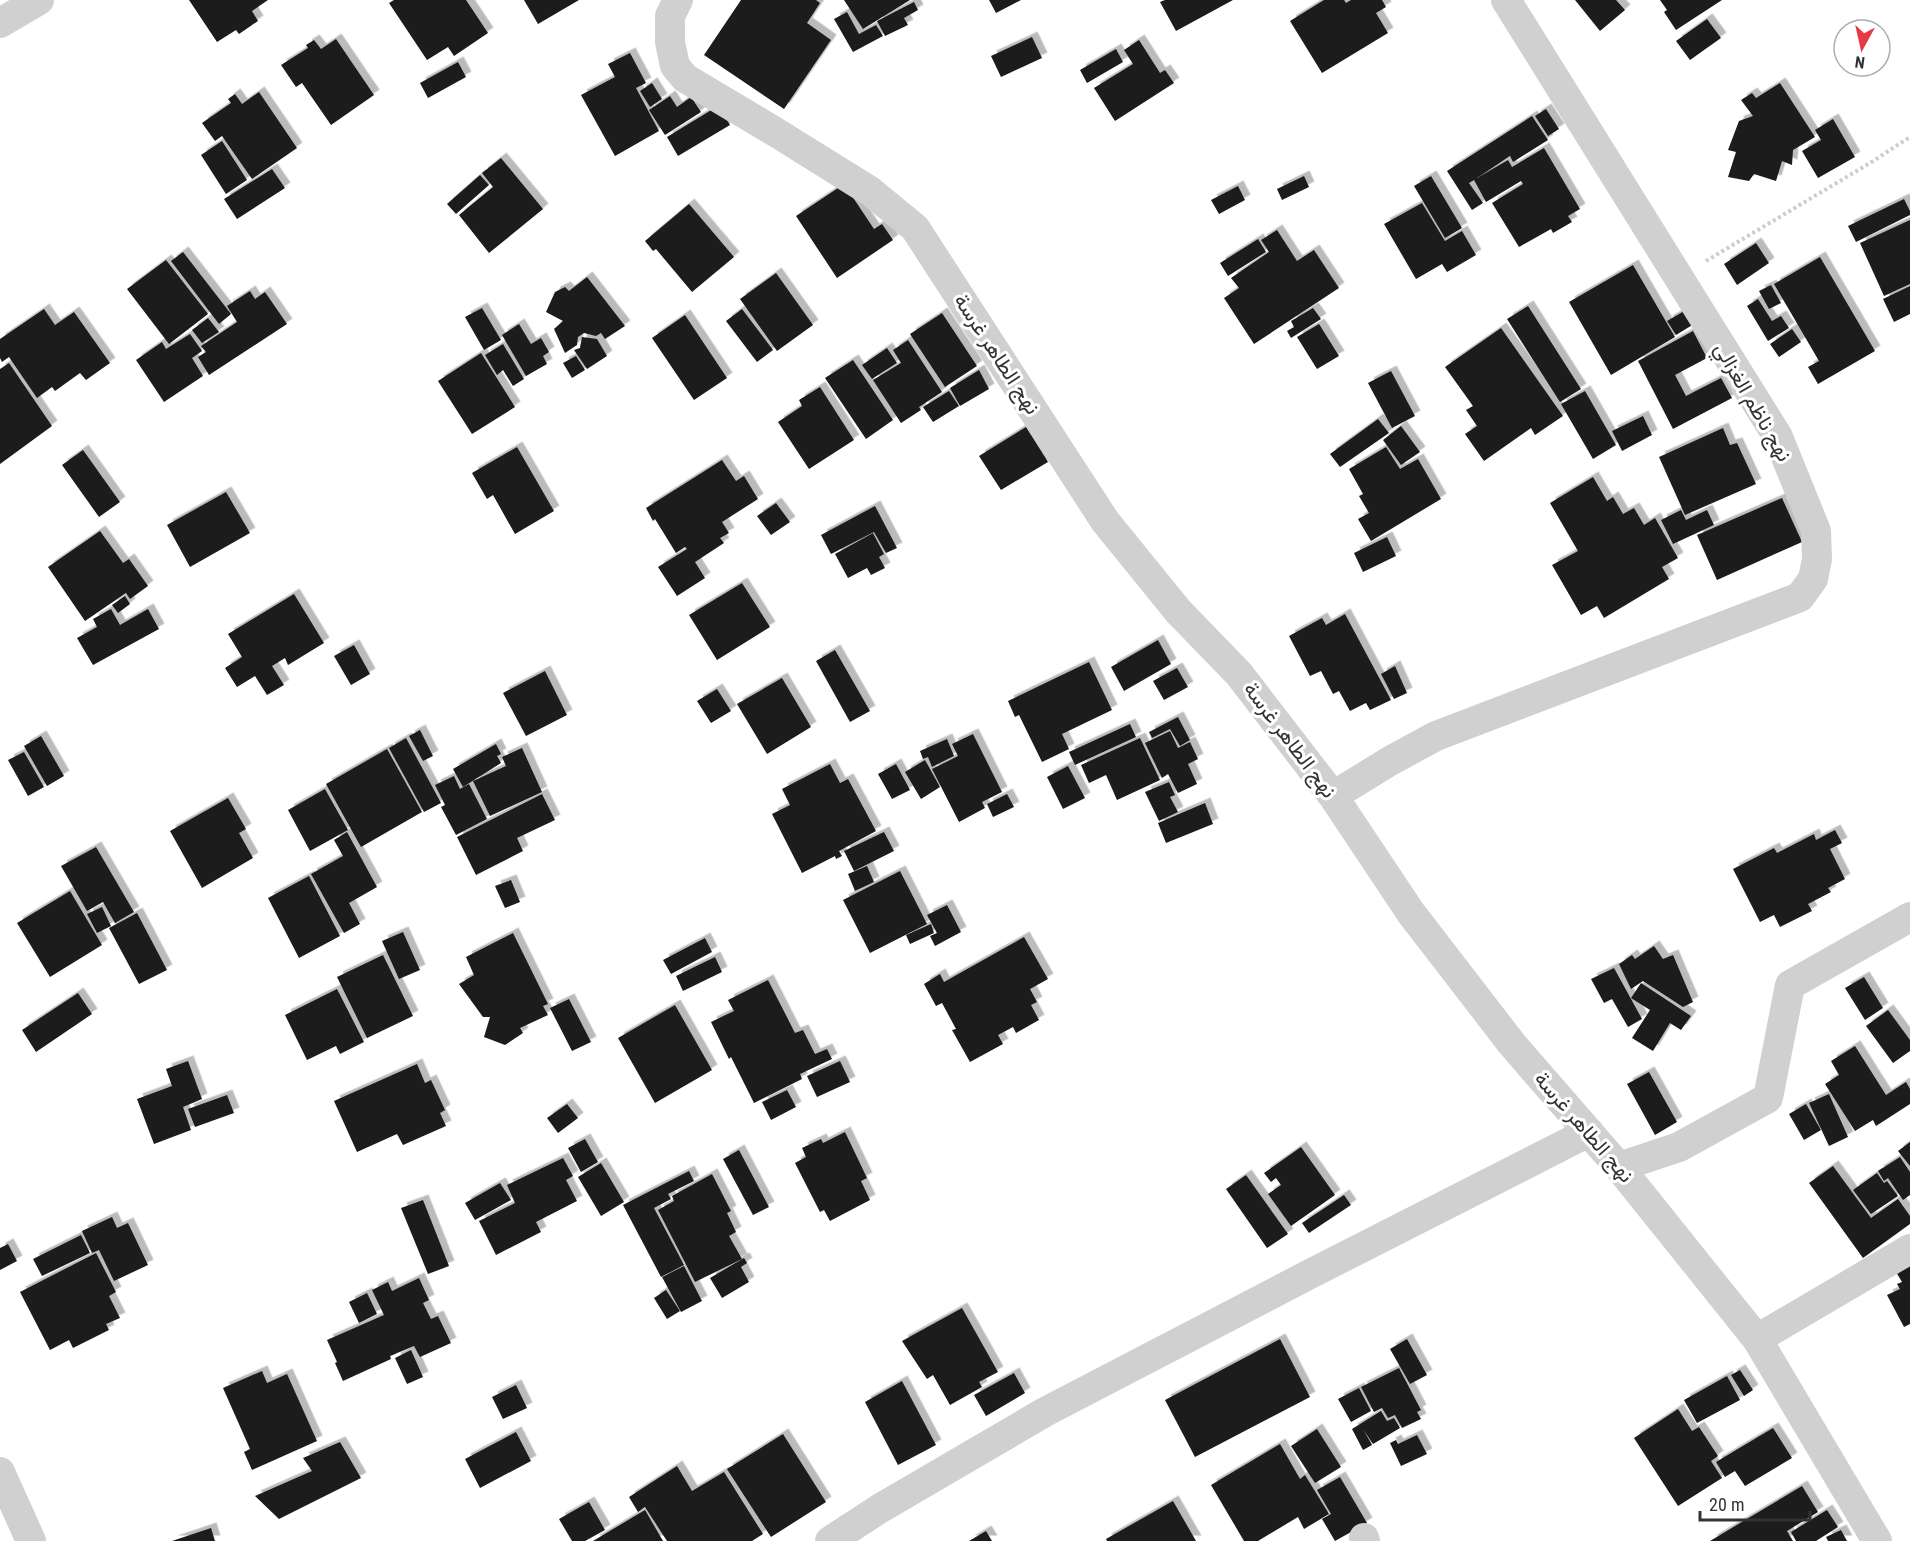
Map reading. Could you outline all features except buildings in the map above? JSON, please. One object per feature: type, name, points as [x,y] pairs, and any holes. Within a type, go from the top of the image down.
[{"type":"street","points":[[0,23],[39,0]]},
{"type":"street","name":"نهج الطاهر غرسة","points":[[678,0],[670,16],[670,42],[675,66],[685,78],[870,191],[915,228],[1105,521],[1178,611],[1239,674],[1333,796],[1411,913],[1512,1044],[1619,1167],[1757,1339],[1877,1541]]},
{"type":"street","name":"نهج ناظم الغزالي","points":[[1333,796],[1436,736],[1800,597],[1813,579],[1817,559],[1816,531],[1778,437],[1506,0]]},
{"type":"street","points":[[1619,1167],[1679,1147],[1768,1098],[1790,985],[1910,917]]},
{"type":"street","points":[[830,1541],[879,1509],[1045,1412],[1589,1132]]},
{"type":"street","points":[[1757,1339],[1910,1249]]},
{"type":"street","points":[[0,1472],[31,1541]]},
{"type":"path","points":[[1679,277],[1910,137]]}]
